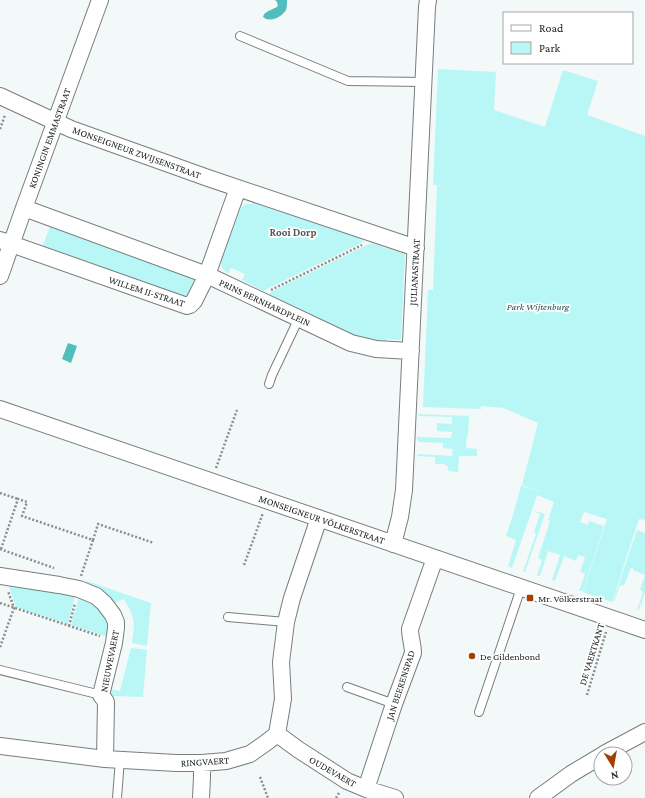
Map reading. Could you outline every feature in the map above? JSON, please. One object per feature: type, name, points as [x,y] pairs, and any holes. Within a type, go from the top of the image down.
[{"type":"street","name":"KONINGIN EMMASTRAAT","points":[[0,276],[6,242],[24,208],[100,0]]},
{"type":"street","name":"JULIANASTRAAT","points":[[393,544],[400,517],[404,490],[428,0]]},
{"type":"street","name":"MONSEIGNEUR ZWIJSENSTRAAT","points":[[0,96],[71,129],[238,188]]},
{"type":"street","points":[[238,188],[416,248]]},
{"type":"street","name":"PRINS BERNHARDPLEIN","points":[[238,188],[207,275],[350,343],[376,350],[411,351]]},
{"type":"street","points":[[24,208],[207,275]]},
{"type":"street","name":"WILLEM II-STRAAT","points":[[6,242],[187,306],[194,301],[207,275]]},
{"type":"street","name":"MONSEIGNEUR VÖLKERSTRAAT","points":[[0,409],[645,630]]},
{"type":"street","points":[[277,734],[283,699],[281,662],[286,622],[292,598],[319,518]]},
{"type":"street","name":"JAN BEERENSPAD","points":[[366,789],[412,653],[413,647],[410,630],[435,558]]},
{"type":"street","name":"NIEUWEVAERT","points":[[3,576],[79,589],[96,596],[113,614],[116,622],[116,628],[101,695],[106,702],[112,759]]},
{"type":"street","points":[[619,746],[645,732]]},
{"type":"street","name":"RINGVAERT","points":[[0,746],[112,759],[202,763],[226,761],[250,754],[277,734]]},
{"type":"street","name":"OUDEVAERT","points":[[277,734],[347,781],[395,798]]},
{"type":"street","points":[[538,798],[571,774],[593,761]]},
{"type":"street","points":[[201,798],[202,763]]},
{"type":"lane","points":[[240,36],[348,81],[423,82]]},
{"type":"lane","points":[[269,384],[299,318]]},
{"type":"lane","points":[[479,712],[521,588]]},
{"type":"lane","points":[[228,617],[286,622]]},
{"type":"lane","points":[[0,670],[101,695]]},
{"type":"lane","points":[[347,687],[394,704]]},
{"type":"lane","points":[[112,759],[117,798]]},
{"type":"path","points":[[255,298],[380,236]]},
{"type":"path","points":[[212,481],[237,410]]},
{"type":"path","points":[[0,493],[26,502],[22,516],[93,540]]},
{"type":"path","points":[[1,549],[18,499]]},
{"type":"path","points":[[244,565],[268,501]]},
{"type":"path","points":[[80,578],[98,524],[154,543]]},
{"type":"path","points":[[0,647],[14,608],[3,576]]},
{"type":"path","points":[[0,603],[114,641]]},
{"type":"path","name":"DE VAERTKANT","points":[[587,695],[610,618]]},
{"type":"path","points":[[260,777],[268,798]]},
{"type":"green space","name":"Park Wijtenburg","points":[[438,69],[496,72],[494,110],[545,127],[563,70],[598,81],[587,115],[645,136],[645,520],[639,519],[612,602],[583,592],[607,519],[581,511],[584,512],[580,522],[588,525],[589,521],[604,526],[583,591],[579,591],[585,574],[580,572],[585,557],[578,555],[576,561],[564,556],[555,581],[552,580],[560,555],[548,551],[540,576],[537,576],[542,560],[538,558],[550,521],[548,520],[554,502],[537,495],[512,568],[508,566],[516,540],[506,536],[521,486],[538,491],[522,485],[538,423],[504,408],[481,406],[481,409],[423,407],[428,290],[433,290],[437,185],[433,185]]},
{"type":"green space","points":[[253,201],[362,236],[361,240],[365,241],[263,291],[242,280],[245,274],[231,268],[228,274],[221,263],[241,208],[245,204],[252,204]]},
{"type":"green space","points":[[51,224],[192,276],[195,286],[187,298],[41,250]]},
{"type":"green space","points":[[371,243],[405,254],[401,340],[387,339],[387,343],[365,341],[269,298],[271,295],[269,293]]},
{"type":"green space","points":[[419,414],[469,416],[466,448],[477,449],[477,456],[459,456],[458,472],[448,471],[448,466],[445,466],[445,464],[435,464],[435,457],[417,456],[418,454],[452,456],[453,449],[443,448],[443,443],[418,442],[417,437],[451,438],[452,432],[437,431],[437,423],[452,424],[452,417],[418,416]]},
{"type":"green space","points":[[532,510],[545,514],[525,572],[523,572],[536,534],[534,532],[540,514]]},
{"type":"green space","points":[[637,530],[645,533],[645,575],[631,568],[624,586],[620,585],[614,602],[613,601]]},
{"type":"green space","points":[[645,575],[645,592],[639,610],[637,610],[643,592],[640,590]]},
{"type":"green space","points":[[87,581],[151,603],[147,646],[132,643],[134,630],[133,620],[124,599],[114,603],[104,592],[86,584]]},
{"type":"green space","points":[[8,584],[75,596],[68,624],[16,607]]},
{"type":"green space","points":[[79,597],[93,603],[105,615],[110,628],[108,637],[71,625]]},
{"type":"green space","points":[[131,648],[147,650],[143,697],[110,697],[108,692],[110,689],[120,691]]},
{"type":"shaded area","points":[[275,0],[287,0],[286,10],[282,15],[276,18],[266,19],[263,17],[265,13],[278,6]]},
{"type":"shaded area","points":[[68,343],[77,346],[71,363],[62,359]]},
{"type":"place","name":"Mr. Völkerstraat","points":[[530,598]]},
{"type":"place","name":"De Gildenbond","points":[[472,656]]},
{"type":"district","name":"Rooi Dorp","points":[[293,232]]}]
